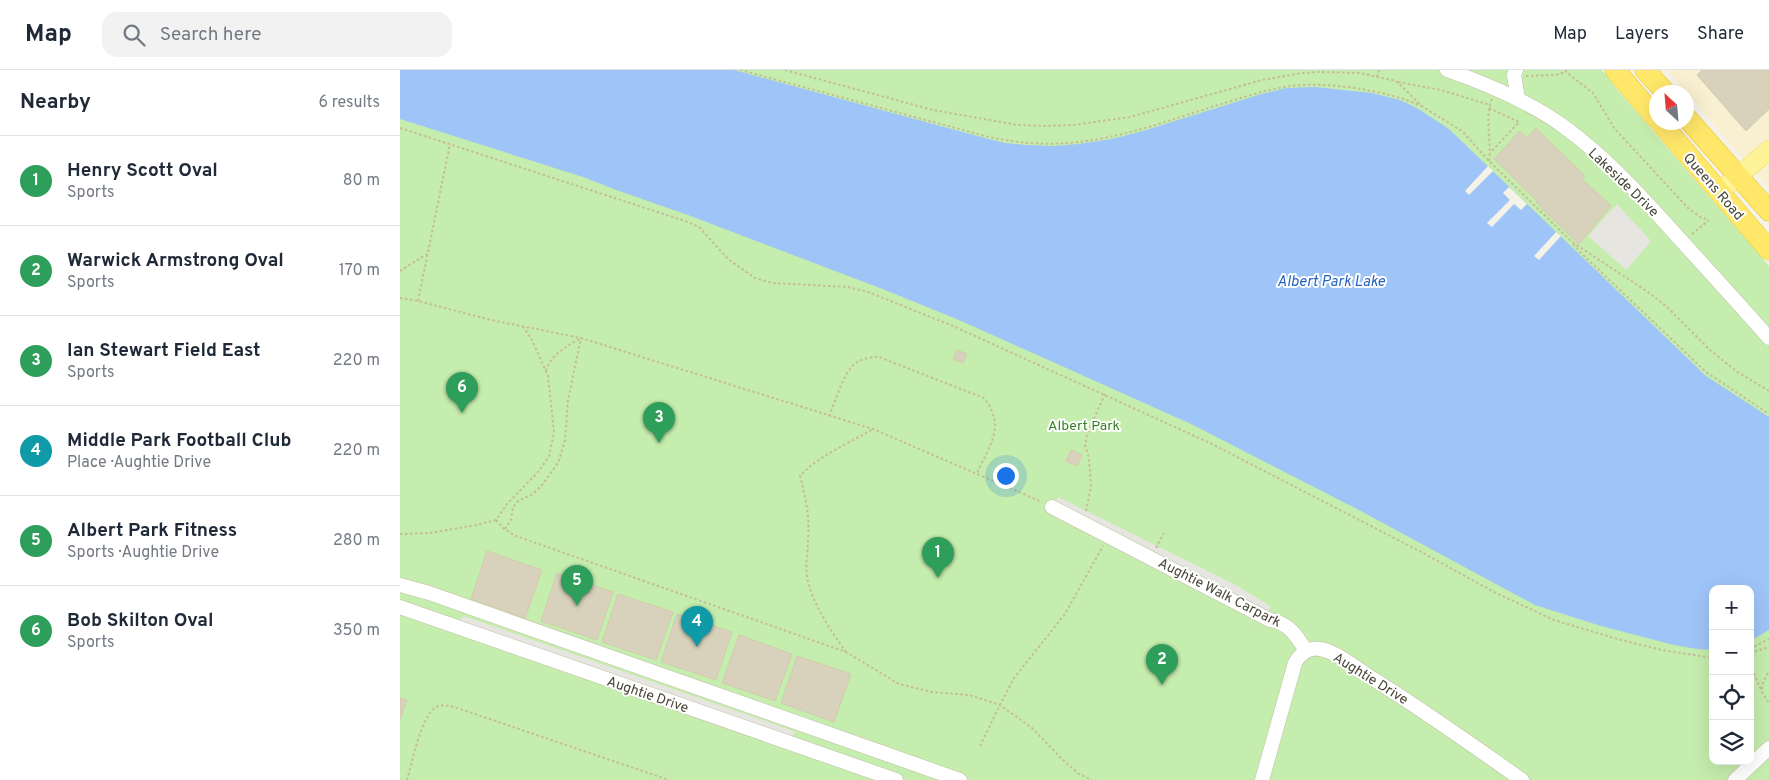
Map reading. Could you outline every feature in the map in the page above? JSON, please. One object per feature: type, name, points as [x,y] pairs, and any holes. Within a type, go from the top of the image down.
[{"type":"highway","points":[[1615,70],[1649,110]]},
{"type":"highway","points":[[1645,70],[1659,85]]},
{"type":"highway","name":"Queens Road","points":[[1694,126],[1769,211]]},
{"type":"highway","name":"Queens Road","points":[[1667,130],[1720,192],[1762,227],[1769,250]]},
{"type":"main road","points":[[1720,192],[1769,150]]},
{"type":"street","name":"Lakeside Drive","points":[[1447,70],[1518,99],[1564,127],[1602,158],[1638,194],[1769,338]]},
{"type":"street","points":[[1467,77],[1483,70]]},
{"type":"street","points":[[1515,73],[1518,99]]},
{"type":"street","name":"Aughtie Walk Carpark","points":[[1052,507],[1081,520],[1270,620],[1279,621],[1295,634],[1306,651]]},
{"type":"street","points":[[400,586],[439,596],[960,780]]},
{"type":"street","name":"Aughtie Drive","points":[[400,607],[896,780]]},
{"type":"street","name":"Aughtie Drive","points":[[1306,651],[1320,649],[1336,656],[1420,708],[1522,780]]},
{"type":"street","points":[[1262,780],[1295,663],[1301,654],[1306,651]]},
{"type":"street","points":[[1252,780],[1275,732]]},
{"type":"street","points":[[1735,780],[1769,748]]},
{"type":"path","points":[[740,70],[1005,141],[1043,144],[1085,142],[1123,135],[1241,98],[1289,86],[1359,89],[1402,98],[1423,107],[1462,131],[1489,161],[1580,252],[1706,372],[1769,414]]},
{"type":"path","points":[[785,70],[933,110],[1018,126],[1073,125],[1130,117],[1256,82],[1302,73],[1360,73],[1441,90],[1490,105],[1489,161]]},
{"type":"path","points":[[1377,77],[1379,70]]},
{"type":"path","points":[[1515,73],[1548,76],[1566,71],[1593,94],[1614,128],[1688,208],[1700,217],[1710,220],[1682,242]]},
{"type":"path","points":[[1396,81],[1423,107]]},
{"type":"path","points":[[1489,108],[1519,122],[1490,153]]},
{"type":"path","points":[[400,128],[684,221],[698,227],[728,259],[755,278],[772,282],[848,287],[868,292],[953,326],[1212,444],[1427,554],[1494,592],[1554,620],[1662,650],[1709,657]]},
{"type":"path","points":[[418,301],[450,143]]},
{"type":"path","points":[[1572,242],[1648,292],[1667,307],[1710,350],[1769,391]]},
{"type":"path","points":[[400,271],[427,254]]},
{"type":"path","points":[[400,298],[491,320],[581,338],[873,429],[1052,507]]},
{"type":"path","points":[[400,534],[430,533],[496,520],[507,504],[538,472],[549,456],[554,432],[551,393],[546,371],[532,340],[522,326]]},
{"type":"path","points":[[546,371],[549,362],[554,356],[581,338]]},
{"type":"path","points":[[504,529],[511,520],[513,507],[518,501],[534,494],[558,463],[565,441],[568,400],[581,338]]},
{"type":"path","points":[[829,416],[847,373],[855,363],[870,357],[879,356],[984,398],[992,410],[996,425],[977,473]]},
{"type":"path","points":[[1081,520],[1087,509],[1091,487],[1089,458],[1085,445],[1087,434],[1105,394]]},
{"type":"path","points":[[846,652],[834,636],[811,593],[807,568],[809,540],[807,502],[800,476],[819,459],[873,429]]},
{"type":"path","points":[[496,520],[504,529],[516,536],[846,652],[899,684],[932,692],[969,695],[1000,705],[1032,728],[1079,774],[1092,780]]},
{"type":"path","points":[[1152,557],[1164,533]]},
{"type":"path","points":[[980,746],[1014,678],[1054,629],[1074,600],[1109,536]]},
{"type":"path","points":[[1754,646],[1769,639]]},
{"type":"path","points":[[1754,652],[1769,647]]},
{"type":"path","points":[[1762,692],[1762,685],[1769,671]]},
{"type":"path","points":[[1754,673],[1769,703]]},
{"type":"path","points":[[407,780],[424,723],[429,713],[442,705],[462,710],[669,780]]},
{"type":"shaded area","points":[[1667,70],[1769,70],[1769,189],[1694,101],[1694,85],[1680,85]]},
{"type":"shaded area","points":[[1617,204],[1651,241],[1626,270],[1588,236]]},
{"type":"shaded area","points":[[1058,497],[1236,585],[1271,607],[1265,617],[1053,507]]},
{"type":"shaded area","points":[[464,616],[796,732],[790,738],[456,622]]},
{"type":"green space","name":"Albert Park","points":[[400,70],[1602,70],[1649,127],[1649,130],[1652,130],[1769,266],[1769,780],[400,780]]},
{"type":"water","name":"Albert Park Lake","points":[[400,70],[734,70],[1005,143],[1054,146],[1112,139],[1286,88],[1315,87],[1372,93],[1400,100],[1417,108],[1449,129],[1706,376],[1769,417],[1769,630],[1754,639],[1754,585],[1709,585],[1709,650],[1674,645],[1601,626],[1535,605],[1357,509],[1191,424],[959,320],[688,215],[583,177],[400,119]]},
{"type":"pier","points":[[1488,166],[1493,171],[1469,195],[1465,191]]},
{"type":"pier","points":[[1509,187],[1527,204],[1521,210],[1514,204],[1492,227],[1487,223],[1510,200],[1503,193]]},
{"type":"pier","points":[[1556,232],[1561,236],[1539,260],[1534,256]]},
{"type":"building","points":[[1702,70],[1769,70],[1769,109],[1746,131],[1697,75]]},
{"type":"building","points":[[1536,128],[1585,176],[1582,179],[1611,206],[1579,244],[1494,159],[1520,131],[1527,138]]},
{"type":"building","points":[[957,350],[967,354],[963,363],[953,359]]},
{"type":"building","points":[[1071,450],[1082,455],[1077,466],[1066,461]]},
{"type":"building","points":[[487,551],[542,570],[525,618],[471,599]]},
{"type":"building","points":[[557,573],[613,592],[597,640],[541,621]]},
{"type":"building","points":[[618,594],[673,612],[656,660],[602,642]]},
{"type":"building","points":[[677,614],[732,632],[716,680],[661,662]]},
{"type":"building","points":[[739,635],[792,654],[775,701],[722,683]]},
{"type":"building","points":[[797,656],[851,674],[834,722],[781,703]]},
{"type":"building","points":[[400,698],[407,700],[400,720]]},
{"type":"place","name":"Bob Skilton Oval","points":[[462,413]]},
{"type":"place","name":"Ian Stewart Field East","points":[[659,443]]},
{"type":"place","name":"Henry Scott Oval","points":[[938,578]]},
{"type":"place","name":"Albert Park Fitness","points":[[577,606]]},
{"type":"place","name":"Middle Park Football Club","points":[[697,647]]},
{"type":"place","name":"Warwick Armstrong Oval","points":[[1162,685]]}]
